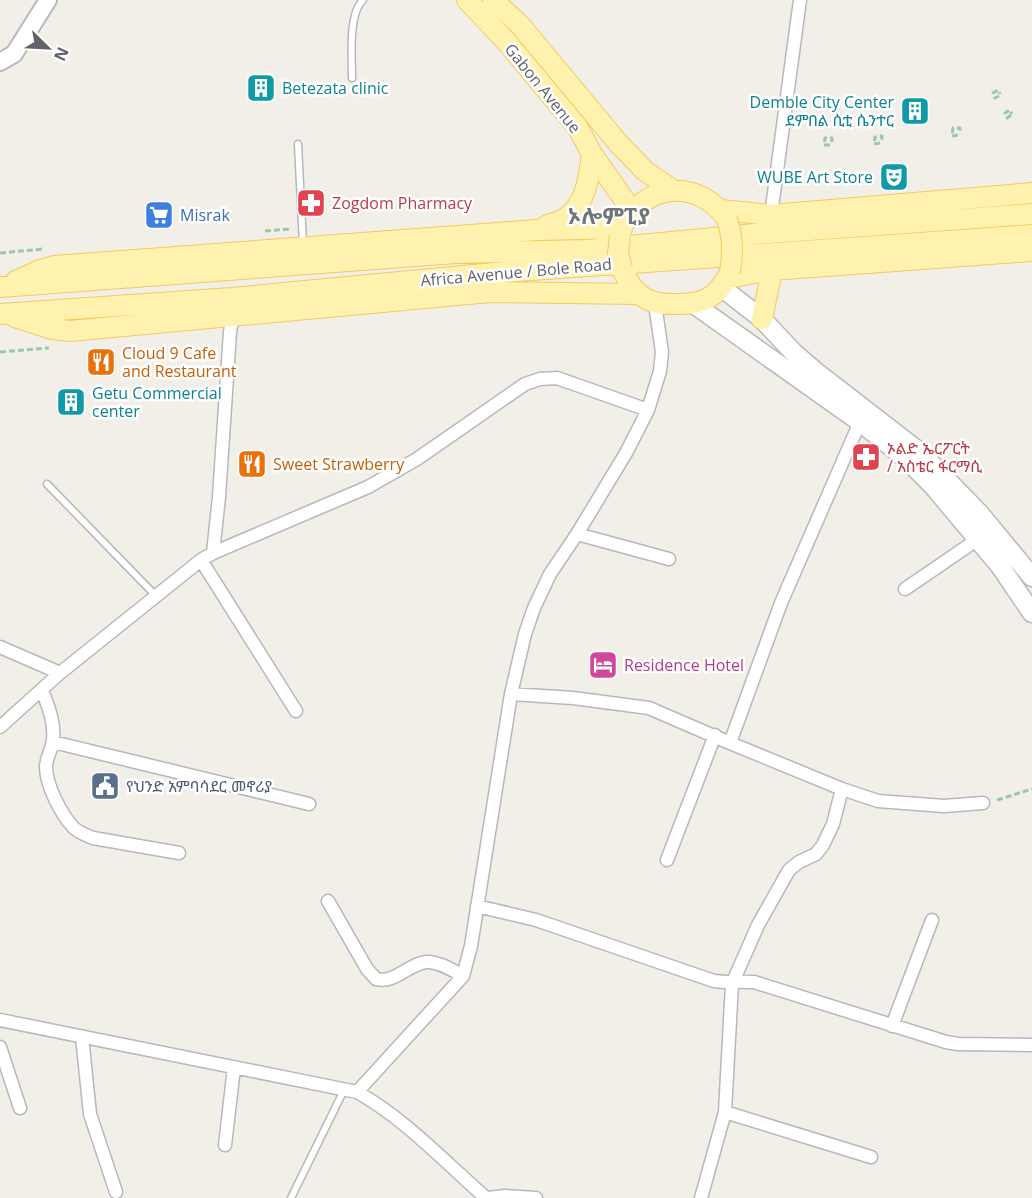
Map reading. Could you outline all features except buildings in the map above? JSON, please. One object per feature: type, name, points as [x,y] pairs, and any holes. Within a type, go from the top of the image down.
[{"type":"main road","name":"Gabon Avenue","points":[[467,0],[505,40],[578,128],[624,224]]},
{"type":"main road","name":"Gabon Avenue","points":[[493,0],[528,34],[619,144],[645,171],[673,190]]},
{"type":"main road","points":[[537,230],[569,216],[580,201],[587,186],[592,154]]},
{"type":"main road","points":[[647,299],[629,283],[622,269],[618,253],[624,224],[644,200],[658,193],[673,190],[695,193],[721,211],[732,233],[733,253],[726,279],[709,297],[695,305]]},
{"type":"main road","points":[[721,211],[771,215],[1032,193]]},
{"type":"main road","name":"Africa Avenue / Bole Road","points":[[1,287],[456,253],[588,250],[755,234],[1032,214]]},
{"type":"main road","points":[[1,287],[54,266],[624,224]]},
{"type":"main road","name":"Africa Avenue / Bole Road","points":[[2,314],[232,298],[505,272],[1032,235]]},
{"type":"main road","points":[[726,279],[772,270],[1032,250]]},
{"type":"main road","points":[[762,319],[772,270]]},
{"type":"main road","points":[[726,279],[793,352],[921,453],[980,514],[1032,577]]},
{"type":"main road","points":[[2,314],[52,329],[70,331],[489,292],[647,299],[695,305],[860,422],[904,457],[933,486],[978,539],[1000,566],[1032,613]]},
{"type":"main road","points":[[778,365],[793,352]]},
{"type":"street","points":[[0,62],[14,54],[48,0]]},
{"type":"street","points":[[771,215],[800,0]]},
{"type":"street","points":[[357,1092],[463,976],[471,946],[512,694],[525,634],[550,574],[626,453],[648,410],[660,370],[662,352],[647,299]]},
{"type":"street","points":[[213,553],[233,315]]},
{"type":"street","points":[[1,724],[60,673],[201,560],[368,486],[417,459],[525,384],[540,379],[556,378],[648,410]]},
{"type":"street","points":[[730,743],[781,603],[860,422]]},
{"type":"street","points":[[577,534],[669,559]]},
{"type":"street","points":[[905,589],[978,539]]},
{"type":"street","points":[[201,560],[296,711]]},
{"type":"street","points":[[0,647],[60,673]]},
{"type":"street","points":[[42,690],[52,719],[53,742],[47,756],[46,769],[49,787],[72,826],[81,834],[93,838],[178,853]]},
{"type":"street","points":[[512,694],[573,698],[649,708],[842,789],[878,801],[944,806],[983,803]]},
{"type":"street","points":[[667,860],[715,735]]},
{"type":"street","points":[[53,742],[309,804]]},
{"type":"street","points":[[701,1198],[725,1112],[732,984],[758,925],[789,870],[816,854],[823,845],[833,824],[842,789]]},
{"type":"street","points":[[328,901],[376,979],[388,979],[415,965],[428,962],[463,976]]},
{"type":"street","points":[[477,906],[536,920],[714,981],[732,984],[754,982],[892,1026],[958,1044],[1032,1045]]},
{"type":"street","points":[[892,1026],[932,920]]},
{"type":"street","points":[[0,1020],[357,1092],[396,1119],[487,1198],[505,1196],[536,1198]]},
{"type":"street","points":[[82,1037],[90,1114],[116,1192]]},
{"type":"street","points":[[0,1047],[20,1108]]},
{"type":"street","points":[[225,1145],[234,1068]]},
{"type":"street","points":[[725,1112],[871,1156]]},
{"type":"lane","points":[[351,78],[354,17],[358,5],[363,0]]},
{"type":"lane","points":[[298,144],[303,248]]},
{"type":"lane","points":[[47,484],[156,596]]},
{"type":"lane","points":[[291,1198],[344,1090]]},
{"type":"path","points":[[983,803],[1032,789]]},
{"type":"place","name":"Betezata clinic","points":[[261,88]]},
{"type":"place","name":"Demble City Center ደምበል ሲቲ ሴንተር","points":[[915,111]]},
{"type":"place","name":"WUBE Art Store","points":[[894,177]]},
{"type":"place","name":"Zogdom Pharmacy","points":[[311,203]]},
{"type":"place","name":"Misrak","points":[[159,215]]},
{"type":"place","name":"Cloud 9 Cafe and Restaurant","points":[[101,362]]},
{"type":"place","name":"Getu Commercial center","points":[[71,402]]},
{"type":"place","name":"ኦልድ ኤርፖርት / አስቴር ፋርማሲ","points":[[866,457]]},
{"type":"place","name":"Sweet Strawberry","points":[[252,464]]},
{"type":"place","name":"Residence Hotel","points":[[603,665]]},
{"type":"place","name":"የህንድ አምባሳደር መኖሪያ","points":[[105,786]]},
{"type":"district","name":"ኦሎምፒያ","points":[[609,215]]}]
